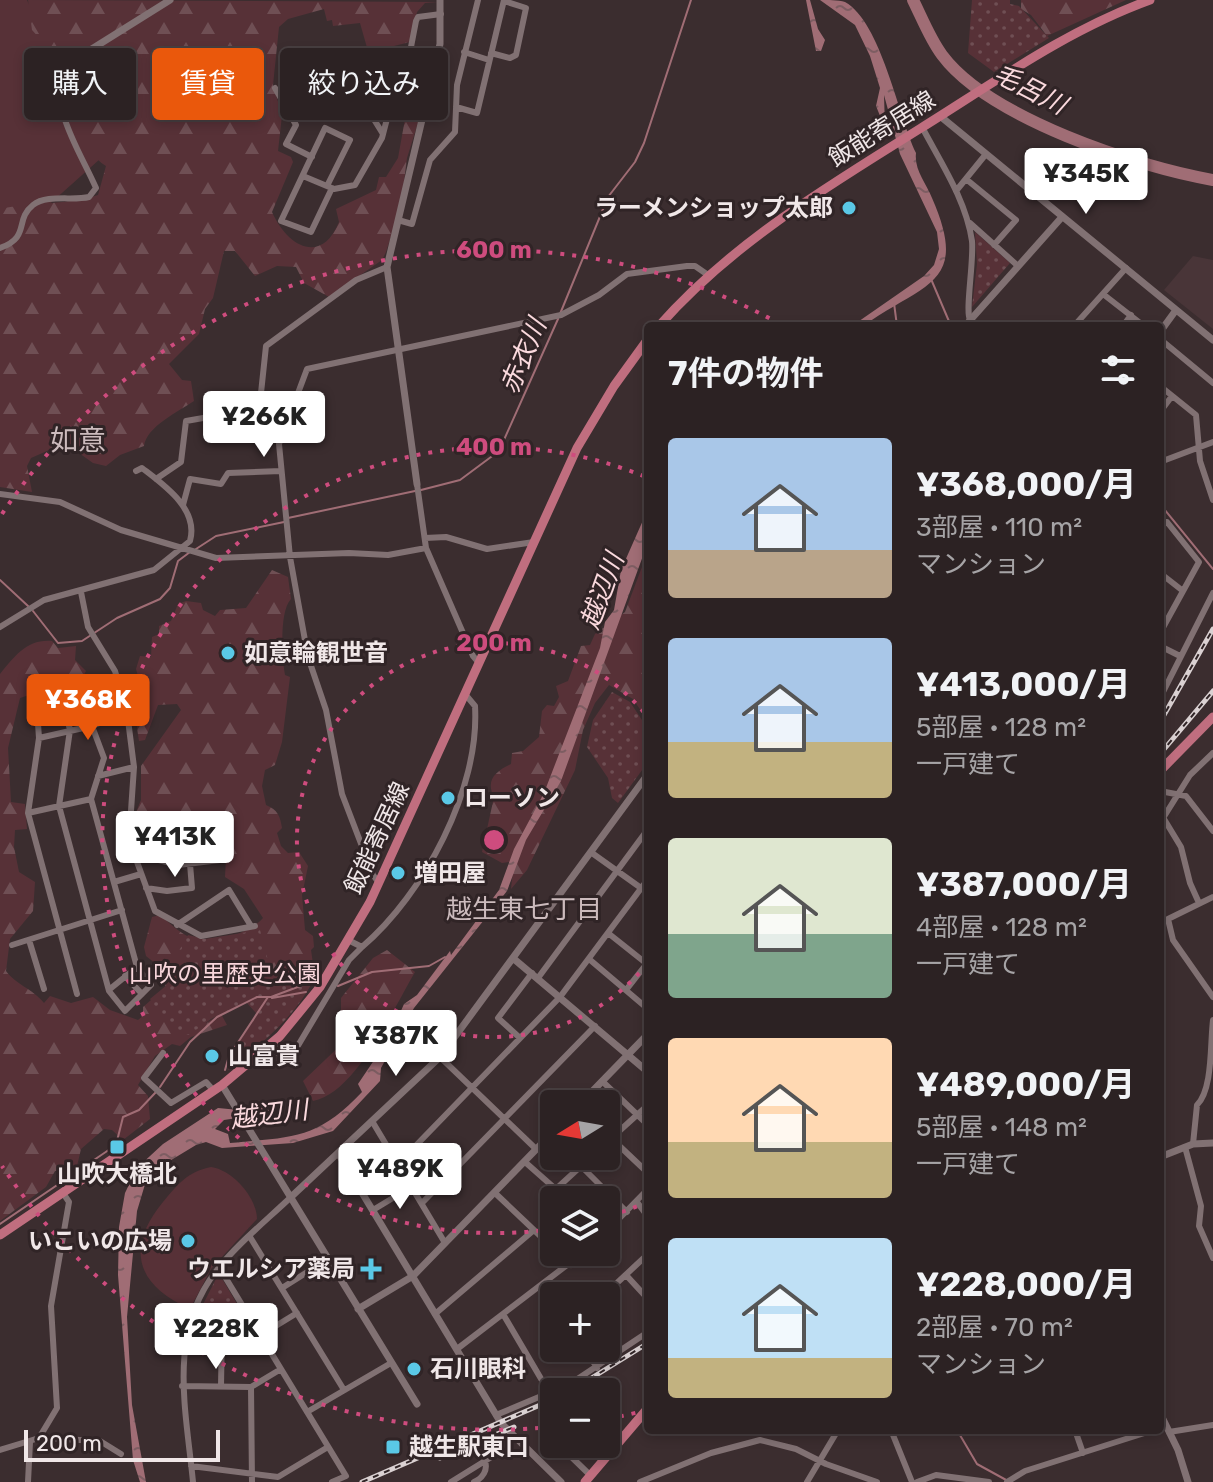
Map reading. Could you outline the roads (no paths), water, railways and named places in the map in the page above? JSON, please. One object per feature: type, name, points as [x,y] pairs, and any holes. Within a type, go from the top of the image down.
[{"type":"main road","name":"飯能寄居線","points":[[663,322],[708,275],[773,222],[1075,33],[1150,0]]},
{"type":"main road","name":"飯能寄居線","points":[[0,1235],[218,1088],[273,1043],[307,1005],[350,941],[379,883],[590,425],[644,345]]},
{"type":"main road","points":[[1164,767],[1213,717]]},
{"type":"main road","points":[[588,1478],[644,1413]]},
{"type":"street","points":[[93,48],[170,0]]},
{"type":"street","points":[[440,0],[440,44],[426,114],[387,267],[426,548],[479,663]]},
{"type":"street","points":[[398,220],[412,224],[430,160],[455,132],[464,52],[478,0]]},
{"type":"street","points":[[456,107],[477,113],[490,56],[504,1],[526,8],[516,55],[510,58],[490,56],[464,52]]},
{"type":"street","points":[[411,48],[418,17],[441,14]]},
{"type":"street","points":[[275,88],[296,125],[286,144],[312,157]]},
{"type":"street","points":[[940,116],[1213,340]]},
{"type":"street","points":[[0,248],[13,243],[21,234],[26,213],[33,205],[47,200],[89,197],[96,188],[68,120]]},
{"type":"street","points":[[373,120],[383,134]]},
{"type":"street","points":[[303,176],[330,187],[355,185],[383,134],[387,120]]},
{"type":"street","points":[[325,128],[350,140],[308,234],[281,221],[303,176],[325,128]]},
{"type":"street","points":[[920,129],[956,191],[968,222],[973,278],[966,309],[967,322]]},
{"type":"street","points":[[956,191],[986,154]]},
{"type":"street","points":[[966,179],[1016,220],[994,245]]},
{"type":"street","points":[[968,322],[1062,217]]},
{"type":"street","points":[[968,222],[1018,266]]},
{"type":"street","points":[[379,883],[373,875],[342,794],[326,710],[308,657],[290,557],[279,444],[310,367],[561,315],[599,295],[627,274],[695,266],[708,275]]},
{"type":"street","points":[[263,398],[263,351],[266,346],[356,280],[387,267]]},
{"type":"street","points":[[1078,322],[1126,268]]},
{"type":"street","points":[[1103,294],[1139,322]]},
{"type":"street","points":[[1164,326],[1176,310]]},
{"type":"street","points":[[1126,322],[1131,315]]},
{"type":"street","points":[[1164,342],[1213,383]]},
{"type":"street","points":[[1164,389],[1196,415],[1198,448],[1213,500]]},
{"type":"street","points":[[1164,407],[1172,396]]},
{"type":"street","points":[[263,398],[290,413]]},
{"type":"street","points":[[156,479],[181,462],[186,421],[243,411],[263,398]]},
{"type":"street","points":[[1164,461],[1213,442]]},
{"type":"street","points":[[0,627],[44,600],[154,570],[192,536],[183,505],[142,468],[136,471]]},
{"type":"street","points":[[183,505],[190,479],[221,484],[228,473],[281,471]]},
{"type":"street","points":[[0,494],[60,502],[121,530],[216,558],[401,554],[426,548]]},
{"type":"street","points":[[1164,523],[1167,522],[1199,562],[1164,626]]},
{"type":"street","points":[[425,538],[446,537],[487,549],[534,542]]},
{"type":"street","points":[[1164,576],[1183,591]]},
{"type":"street","points":[[81,592],[88,627],[115,671],[127,712],[134,767],[129,840],[155,911],[177,925],[201,936],[253,926],[229,890],[177,925]]},
{"type":"street","points":[[1164,689],[1213,593]]},
{"type":"street","points":[[1164,648],[1180,656]]},
{"type":"street","points":[[77,994],[28,813],[39,738],[36,695],[61,692],[70,730],[59,806],[110,989],[125,1011],[151,985],[137,967],[91,799],[104,758],[92,726]]},
{"type":"street","points":[[273,1043],[281,1057],[290,1059],[328,993],[362,947],[385,927],[443,842],[470,756],[475,706],[465,694]]},
{"type":"street","points":[[39,738],[92,726],[127,712]]},
{"type":"street","points":[[1164,818],[1190,775],[1213,753]]},
{"type":"street","points":[[98,776],[134,767]]},
{"type":"street","points":[[193,1482],[182,1386],[189,1326],[207,1283],[219,1267],[291,1197],[440,1057],[644,780]]},
{"type":"street","points":[[1164,791],[1186,796],[1213,831]]},
{"type":"street","points":[[28,813],[91,799]]},
{"type":"street","points":[[1164,824],[1181,847],[1199,903]]},
{"type":"street","points":[[520,1038],[498,1018],[644,834]]},
{"type":"street","points":[[132,853],[178,865],[220,860]]},
{"type":"street","points":[[592,853],[641,888]]},
{"type":"street","points":[[146,888],[167,891],[192,888],[190,864]]},
{"type":"street","points":[[114,882],[141,874]]},
{"type":"street","points":[[398,1164],[560,997],[644,884]]},
{"type":"street","points":[[1213,897],[1168,919],[1168,929],[1213,997]]},
{"type":"street","points":[[12,945],[122,910]]},
{"type":"street","points":[[608,933],[644,961]]},
{"type":"street","points":[[29,940],[44,989]]},
{"type":"street","points":[[350,941],[362,947]]},
{"type":"street","points":[[514,959],[644,1069]]},
{"type":"street","points":[[589,959],[644,1006]]},
{"type":"street","points":[[110,989],[137,967]]},
{"type":"street","points":[[626,990],[644,967]]},
{"type":"street","points":[[125,976],[142,994]]},
{"type":"street","points":[[1213,1020],[1211,1076],[1204,1100],[1197,1105],[1189,1146],[1200,1197],[1199,1226],[1213,1258]]},
{"type":"street","points":[[422,1203],[595,1026]]},
{"type":"street","points":[[593,1090],[644,1038]]},
{"type":"street","points":[[163,1053],[144,1078],[171,1103],[206,1082],[232,1100],[417,1404]]},
{"type":"street","points":[[440,1057],[536,1149]]},
{"type":"street","points":[[602,1081],[644,1121]]},
{"type":"street","points":[[620,1130],[644,1108]]},
{"type":"street","points":[[372,1121],[445,1243]]},
{"type":"street","points":[[1164,1155],[1189,1146],[1213,1143]]},
{"type":"street","points":[[358,1309],[413,1276],[540,1145]]},
{"type":"street","points":[[620,1149],[644,1170]]},
{"type":"street","points":[[338,1153],[496,1415],[511,1436],[561,1482]]},
{"type":"street","points":[[525,1162],[553,1186]]},
{"type":"street","points":[[559,1186],[577,1170]]},
{"type":"street","points":[[585,1170],[627,1212]]},
{"type":"street","points":[[373,1210],[411,1187]]},
{"type":"street","points":[[39,1438],[57,1408],[50,1314],[69,1202],[63,1193]]},
{"type":"street","points":[[495,1193],[540,1235]]},
{"type":"street","points":[[620,1219],[644,1194]]},
{"type":"street","points":[[637,1202],[644,1212]]},
{"type":"street","points":[[435,1314],[534,1230]]},
{"type":"street","points":[[250,1237],[344,1390]]},
{"type":"street","points":[[618,1282],[644,1258]]},
{"type":"street","points":[[282,1288],[328,1259]]},
{"type":"street","points":[[549,1282],[570,1266]]},
{"type":"street","points":[[219,1267],[346,1476],[332,1482]]},
{"type":"street","points":[[626,1275],[644,1295]]},
{"type":"street","points":[[457,1349],[540,1288]]},
{"type":"street","points":[[261,1335],[297,1313]]},
{"type":"street","points":[[503,1314],[541,1378]]},
{"type":"street","points":[[189,1326],[222,1330],[252,1320]]},
{"type":"street","points":[[221,1386],[222,1330]]},
{"type":"street","points":[[579,1378],[644,1335]]},
{"type":"street","points":[[593,1362],[597,1368]]},
{"type":"street","points":[[307,1412],[391,1363]]},
{"type":"street","points":[[182,1386],[251,1387],[281,1369]]},
{"type":"street","points":[[251,1387],[252,1482]]},
{"type":"street","points":[[496,1415],[540,1398]]},
{"type":"street","points":[[1188,1482],[1165,1429],[1213,1425]]},
{"type":"street","points":[[807,1482],[836,1434]]},
{"type":"street","points":[[893,1434],[914,1482],[936,1475],[989,1482]]},
{"type":"street","points":[[1076,1434],[1083,1453]]},
{"type":"street","points":[[1008,1480],[1142,1434]]},
{"type":"street","points":[[451,1482],[485,1461],[511,1436]]},
{"type":"street","points":[[0,1450],[39,1438],[100,1441],[121,1454]]},
{"type":"street","points":[[640,1482],[711,1453],[760,1440],[796,1449],[877,1482]]},
{"type":"street","points":[[28,1482],[30,1442]]},
{"type":"street","points":[[191,1466],[279,1479],[328,1447]]},
{"type":"street","points":[[569,1458],[588,1478]]},
{"type":"street","points":[[474,1482],[486,1469],[485,1461]]},
{"type":"water","points":[[806,0],[810,0],[818,29],[825,40],[821,51],[816,51]]},
{"type":"water","points":[[820,0],[845,2],[858,13],[869,29],[916,153],[919,171],[932,198],[946,249],[943,265],[935,278],[869,322],[858,322],[924,276],[934,265],[939,249],[937,232],[900,154],[884,95],[885,128],[876,106],[880,88],[870,56],[855,25]]},
{"type":"water","points":[[644,518],[644,553],[561,781],[526,840],[507,891],[414,1008],[381,1068],[380,1081],[333,1131],[293,1143],[222,1148],[206,1142],[158,1168],[146,1181],[137,1211],[127,1317],[132,1405],[146,1482],[140,1482],[133,1460],[118,1275],[119,1227],[125,1193],[137,1168],[163,1144],[218,1108],[249,1111],[265,1100],[265,1109],[275,1112],[224,1120],[215,1129],[228,1134],[230,1143],[270,1139],[317,1128],[346,1108],[362,1092],[358,1084],[389,1038],[404,1004],[417,995],[450,951],[451,955],[499,890],[514,849],[544,793],[600,648],[605,622],[614,610],[621,570]]},
{"type":"waterway","name":"赤衣川","points":[[560,314],[608,197],[635,162],[644,143],[691,0]]},
{"type":"waterway","name":"毛呂川","points":[[913,0],[942,55],[964,78],[993,99],[1028,119],[1106,151],[1213,180]]},
{"type":"waterway","points":[[931,279],[949,322]]},
{"type":"waterway","points":[[894,303],[896,322]]},
{"type":"waterway","name":"赤衣川","points":[[421,490],[460,480],[499,451],[558,319]]},
{"type":"waterway","name":"赤衣川","points":[[288,518],[415,491]]},
{"type":"waterway","points":[[1164,509],[1213,569]]},
{"type":"waterway","name":"赤衣川","points":[[196,549],[216,536],[284,522]]},
{"type":"waterway","name":"赤衣川","points":[[33,611],[58,643],[82,641],[117,618],[160,599],[170,588],[178,561],[190,552]]},
{"type":"waterway","name":"赤衣川","points":[[0,580],[28,606]]},
{"type":"waterway","points":[[338,986],[372,972],[429,966],[445,957]]},
{"type":"waterway","points":[[160,1087],[190,1042],[217,1017],[257,997],[271,997],[303,985],[319,984]]},
{"type":"waterway","points":[[272,998],[306,992]]},
{"type":"waterway","points":[[225,1070],[229,1056],[268,997]]},
{"type":"waterway","points":[[0,1224],[116,1145],[123,1117],[139,1110],[156,1092]]},
{"type":"waterway","points":[[959,1434],[977,1464],[1008,1481]]},
{"type":"railway","points":[[1164,715],[1213,629]]},
{"type":"railway","points":[[1164,749],[1213,691]]},
{"type":"railway","points":[[592,1378],[644,1345]]},
{"type":"railway","points":[[362,1482],[540,1405]]},
{"type":"railway","points":[[440,1458],[514,1427]]},
{"type":"place","name":"ラーメンショップ太郎","points":[[849,208]]},
{"type":"place","name":"如意輪観世音","points":[[228,653]]},
{"type":"place","name":"ローソン","points":[[448,798]]},
{"type":"place","name":"増田屋","points":[[398,873]]},
{"type":"place","name":"山富貴","points":[[212,1056]]},
{"type":"place","name":"山吹大橋北","points":[[117,1147]]},
{"type":"place","name":"いこいの広場","points":[[188,1241]]},
{"type":"place","name":"ウエルシア薬局","points":[[371,1269]]},
{"type":"place","name":"石川眼科","points":[[414,1369]]},
{"type":"place","name":"越生駅東口","points":[[393,1447]]},
{"type":"district","name":"如意","points":[[78,440]]},
{"type":"district","name":"越生東七丁目","points":[[524,909]]},
{"type":"water label","name":"越辺川","points":[[602,591]]},
{"type":"water label","name":"越辺川","points":[[269,1114]]},
{"type":"park label","name":"山吹の里歴史公園","points":[[225,974]]}]
